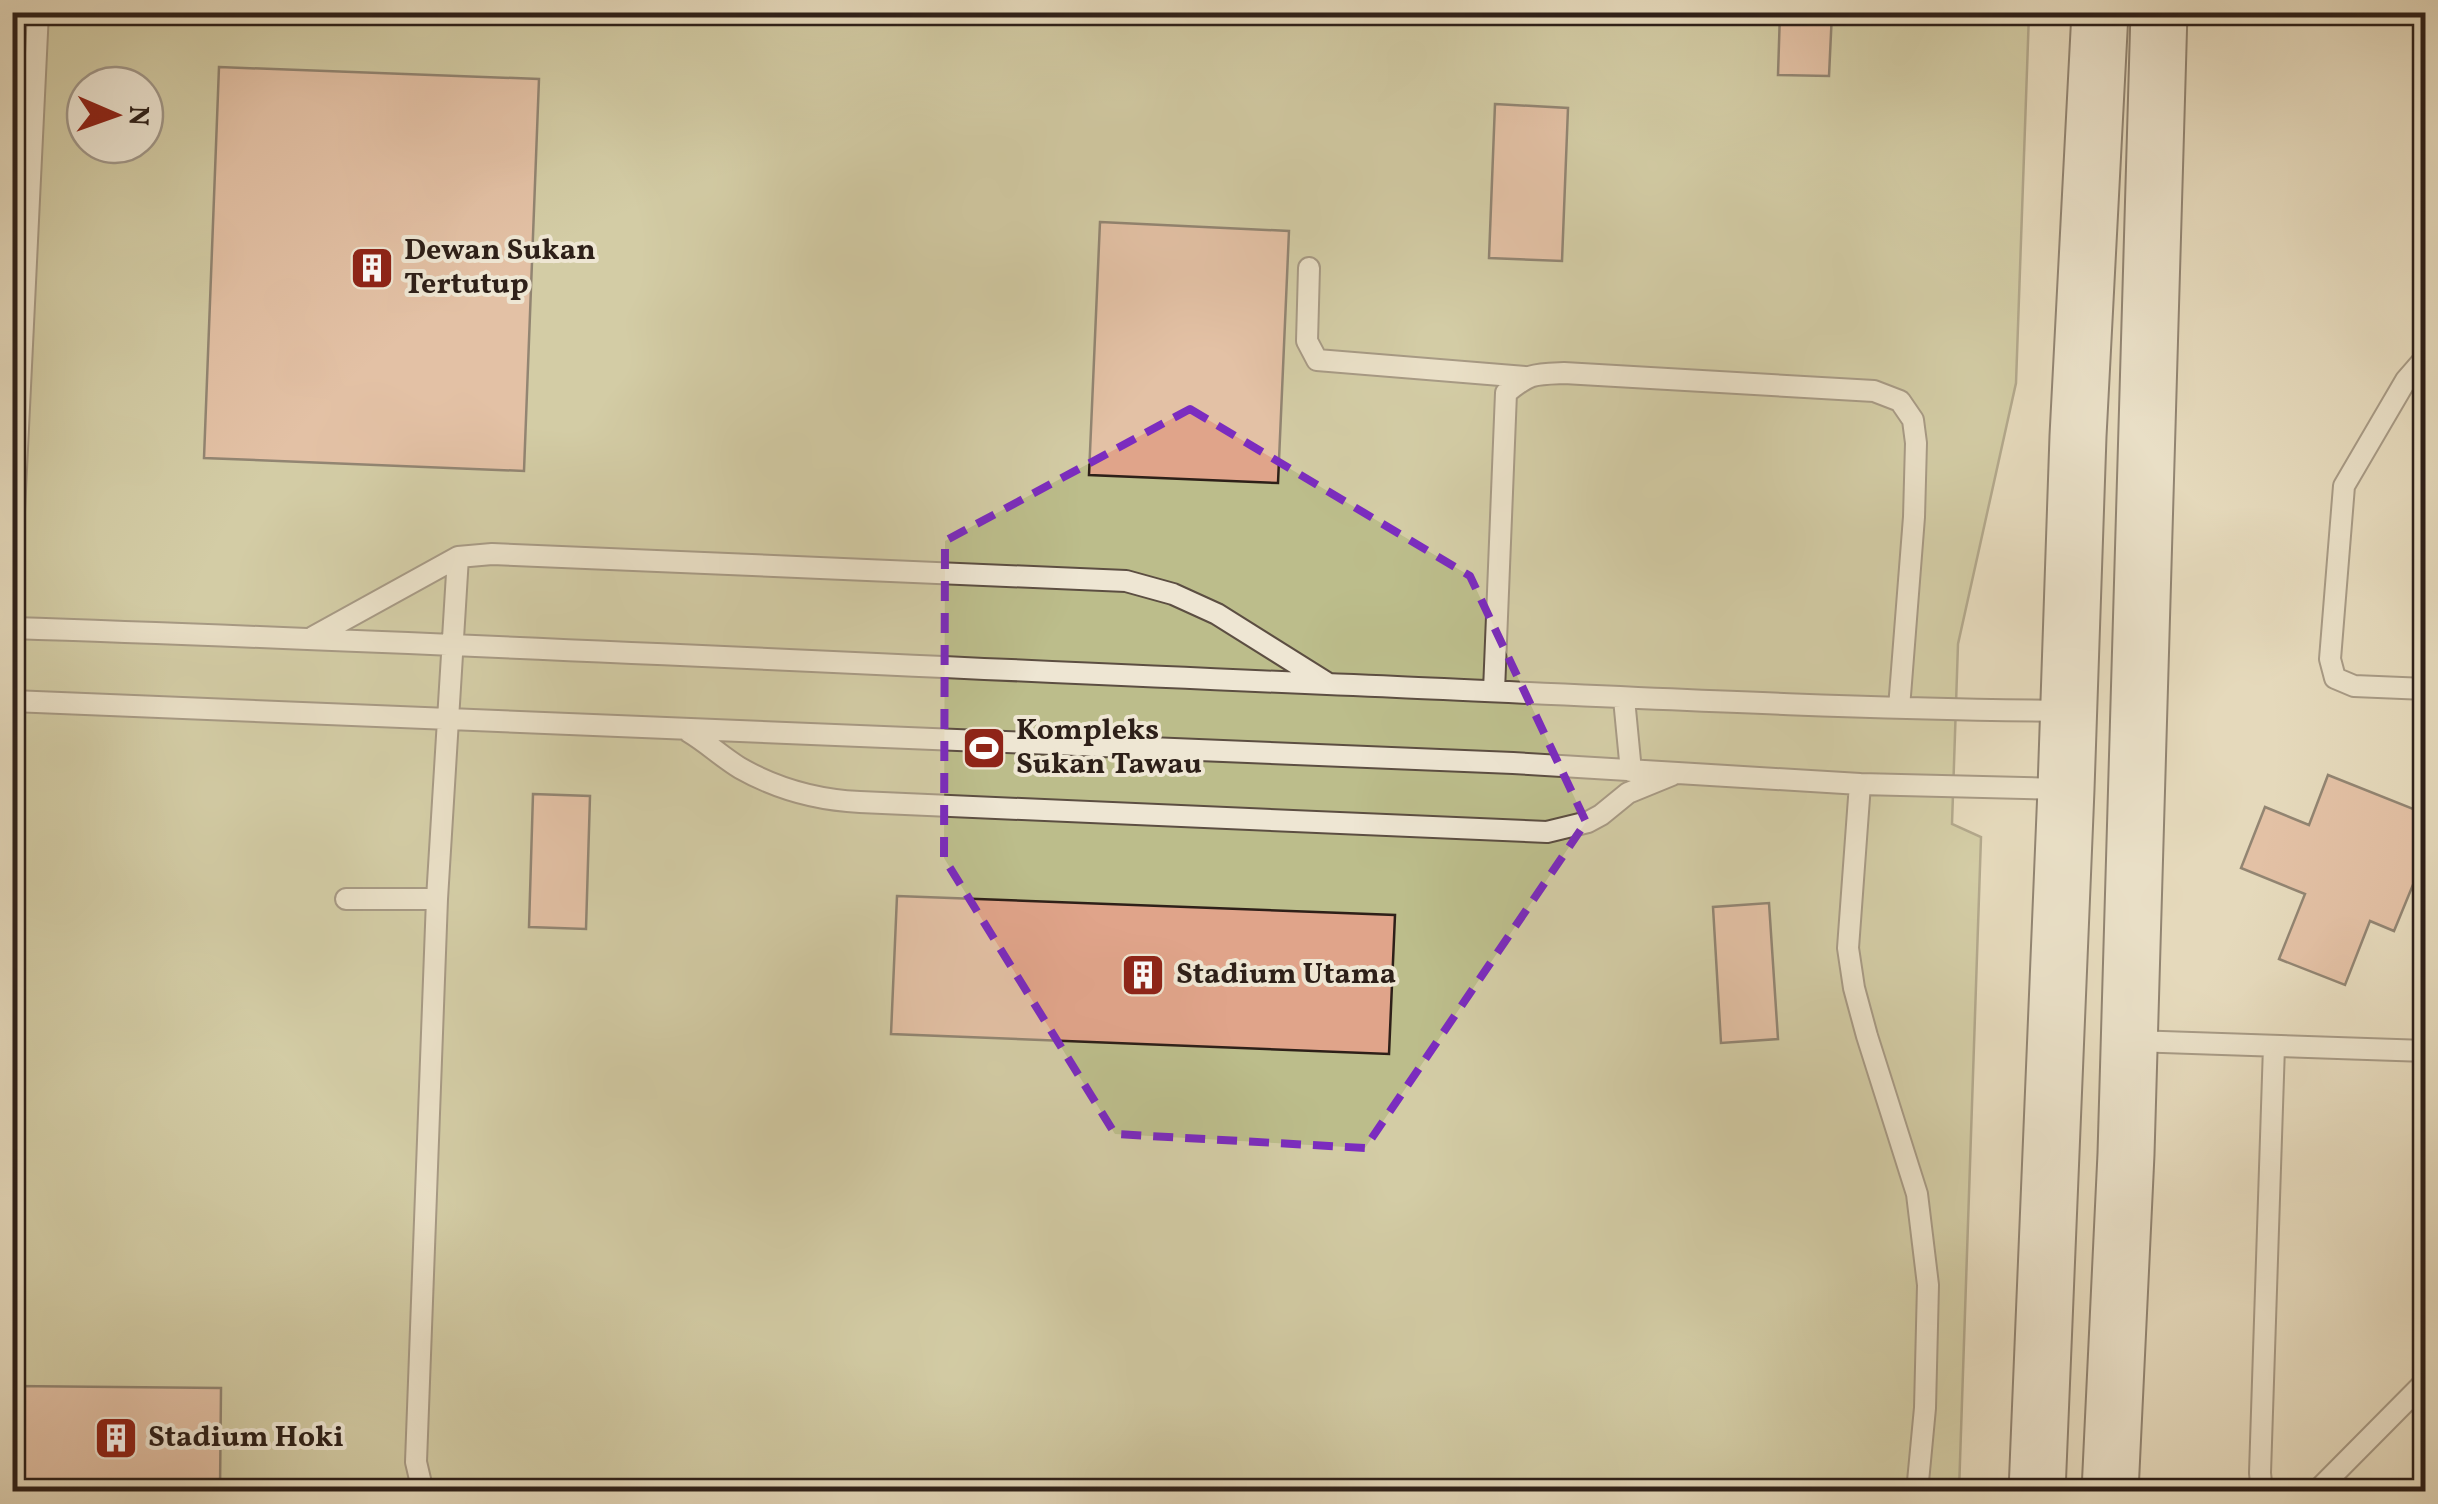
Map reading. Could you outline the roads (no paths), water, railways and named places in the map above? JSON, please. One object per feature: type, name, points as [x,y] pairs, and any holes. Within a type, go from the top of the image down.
[{"type":"main road","points":[[2037,1491],[2078,436],[2100,12]]},
{"type":"main road","points":[[2110,1492],[2126,1154],[2158,12]]},
{"type":"main road","points":[[2078,436],[2108,386],[2120,194],[2129,154],[2153,142]]},
{"type":"main road","points":[[2066,789],[2105,765],[2113,732],[2125,480],[2146,435]]},
{"type":"main road","points":[[2037,1491],[2069,1472],[2083,1437],[2095,1204],[2126,1154]]},
{"type":"lane","points":[[12,553],[38,12]]},
{"type":"lane","points":[[1309,268],[1307,342],[1317,360],[1525,377],[1564,373],[1874,391],[1900,401],[1913,420],[1916,443],[1899,708]]},
{"type":"lane","points":[[2426,357],[2406,380],[2344,486],[2330,659],[2335,678],[2344,683],[2426,689]]},
{"type":"lane","points":[[1494,692],[1506,393],[1525,377]]},
{"type":"lane","points":[[311,638],[458,557],[492,554],[1126,581],[1173,594],[1217,614],[1328,684]]},
{"type":"lane","points":[[423,1492],[416,1462],[436,899],[458,557]]},
{"type":"lane","points":[[12,628],[1624,698],[2069,712]]},
{"type":"lane","points":[[1624,698],[1630,771]]},
{"type":"lane","points":[[12,702],[1513,763],[1860,784],[2066,789]]},
{"type":"lane","points":[[684,729],[739,767],[792,790],[833,801],[1547,832],[1588,822],[1628,793],[1678,772]]},
{"type":"lane","points":[[1860,784],[1848,948],[1858,1004],[1917,1194],[1928,1285],[1925,1408],[1917,1492]]},
{"type":"lane","points":[[346,899],[436,899]]},
{"type":"lane","points":[[2129,1041],[2426,1052]]},
{"type":"lane","points":[[2262,1492],[2274,1046]]},
{"type":"lane","points":[[2316,1492],[2426,1380]]},
{"type":"place","name":"Dewan Sukan Tertutup","points":[[372,268]]},
{"type":"place","name":"Kompleks Sukan Tawau","points":[[984,748]]},
{"type":"place","name":"Stadium Utama","points":[[1143,975]]},
{"type":"place","name":"Stadium Hoki","points":[[116,1438]]}]
